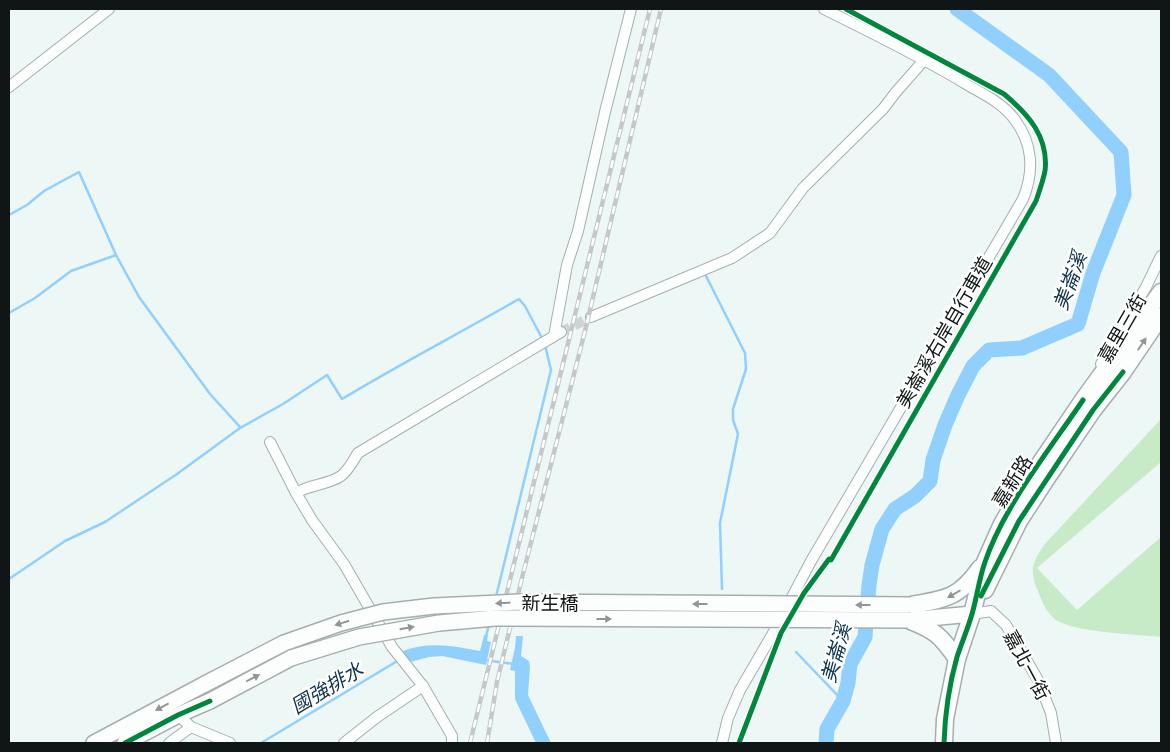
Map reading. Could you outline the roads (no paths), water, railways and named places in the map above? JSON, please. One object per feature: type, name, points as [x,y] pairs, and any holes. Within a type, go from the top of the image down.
[{"type":"main road","name":"嘉新路","points":[[972,614],[985,562],[1002,524],[1020,493],[1083,400],[1161,292]]},
{"type":"main road","name":"嘉新路","points":[[944,743],[945,719],[957,659],[964,635],[972,614],[1019,521],[1092,410],[1123,372],[1161,316]]},
{"type":"main road","points":[[910,613],[957,593],[970,583],[985,562]]},
{"type":"main road","points":[[910,613],[939,636],[957,659]]},
{"type":"street","points":[[9,87],[109,9]]},
{"type":"street","points":[[296,493],[304,488],[339,478],[358,454],[551,338],[567,264],[578,230],[631,9]]},
{"type":"street","points":[[722,743],[728,718],[740,690],[772,635],[811,561],[1023,199],[1029,182],[1031,164],[1028,146],[1021,128],[1015,119],[997,102],[925,59],[824,9]]},
{"type":"street","points":[[592,317],[732,258],[770,233],[803,188],[883,109],[925,59]]},
{"type":"street","name":"嘉里三街","points":[[1083,400],[1107,353],[1146,287],[1161,256]]},
{"type":"street","points":[[270,442],[312,520],[344,564],[392,647],[423,686],[452,736],[452,743]]},
{"type":"street","name":"新生橋","points":[[94,743],[284,643],[341,623],[383,612],[426,607],[520,602],[910,613]]},
{"type":"street","name":"嘉北一街","points":[[972,614],[991,611],[1006,625],[1038,680],[1051,713],[1056,743]]},
{"type":"street","points":[[910,613],[972,614]]},
{"type":"street","name":"新生橋","points":[[125,743],[291,658],[359,637],[439,623],[495,618],[910,613]]},
{"type":"street","points":[[344,743],[377,717],[423,686]]},
{"type":"street","points":[[178,715],[191,727],[230,743]]},
{"type":"street","points":[[169,743],[191,727]]},
{"type":"water","points":[[484,635],[488,635],[487,641],[491,642],[486,665],[442,656],[410,662],[403,651],[432,645],[480,651]]},
{"type":"water","points":[[516,636],[523,636],[521,656],[529,661],[528,695],[551,743],[536,743],[515,699],[515,671],[510,670]]},
{"type":"waterway","name":"美崙溪","points":[[826,743],[827,729],[843,701],[848,683],[850,664],[865,637],[872,565],[882,529],[895,509],[915,496],[930,481],[933,460],[945,425],[973,366],[989,350],[1022,348],[1078,324],[1093,273],[1124,195],[1121,152],[1049,75],[957,9]]},
{"type":"waterway","points":[[9,215],[27,205],[44,191],[79,172],[116,255]]},
{"type":"waterway","points":[[9,313],[35,298],[71,271],[116,255],[139,297],[210,394],[240,427]]},
{"type":"waterway","points":[[706,276],[745,353],[746,369],[733,409],[733,420],[738,434],[720,523],[722,589]]},
{"type":"waterway","points":[[9,579],[65,541],[105,522],[177,474],[240,428],[283,404],[327,375],[342,399],[519,299],[525,306],[543,340]]},
{"type":"waterway","points":[[496,597],[551,370],[545,345]]},
{"type":"waterway","points":[[486,636],[489,625]]},
{"type":"waterway","points":[[796,652],[843,701]]},
{"type":"waterway","name":"國強排水","points":[[261,743],[399,660]]},
{"type":"waterway","name":"國強排水","points":[[484,660],[513,664]]},
{"type":"tunnel","points":[[561,332],[591,317]]},
{"type":"railway","points":[[470,743],[650,9]]},
{"type":"railway","points":[[487,743],[497,682],[586,327],[661,9]]}]
